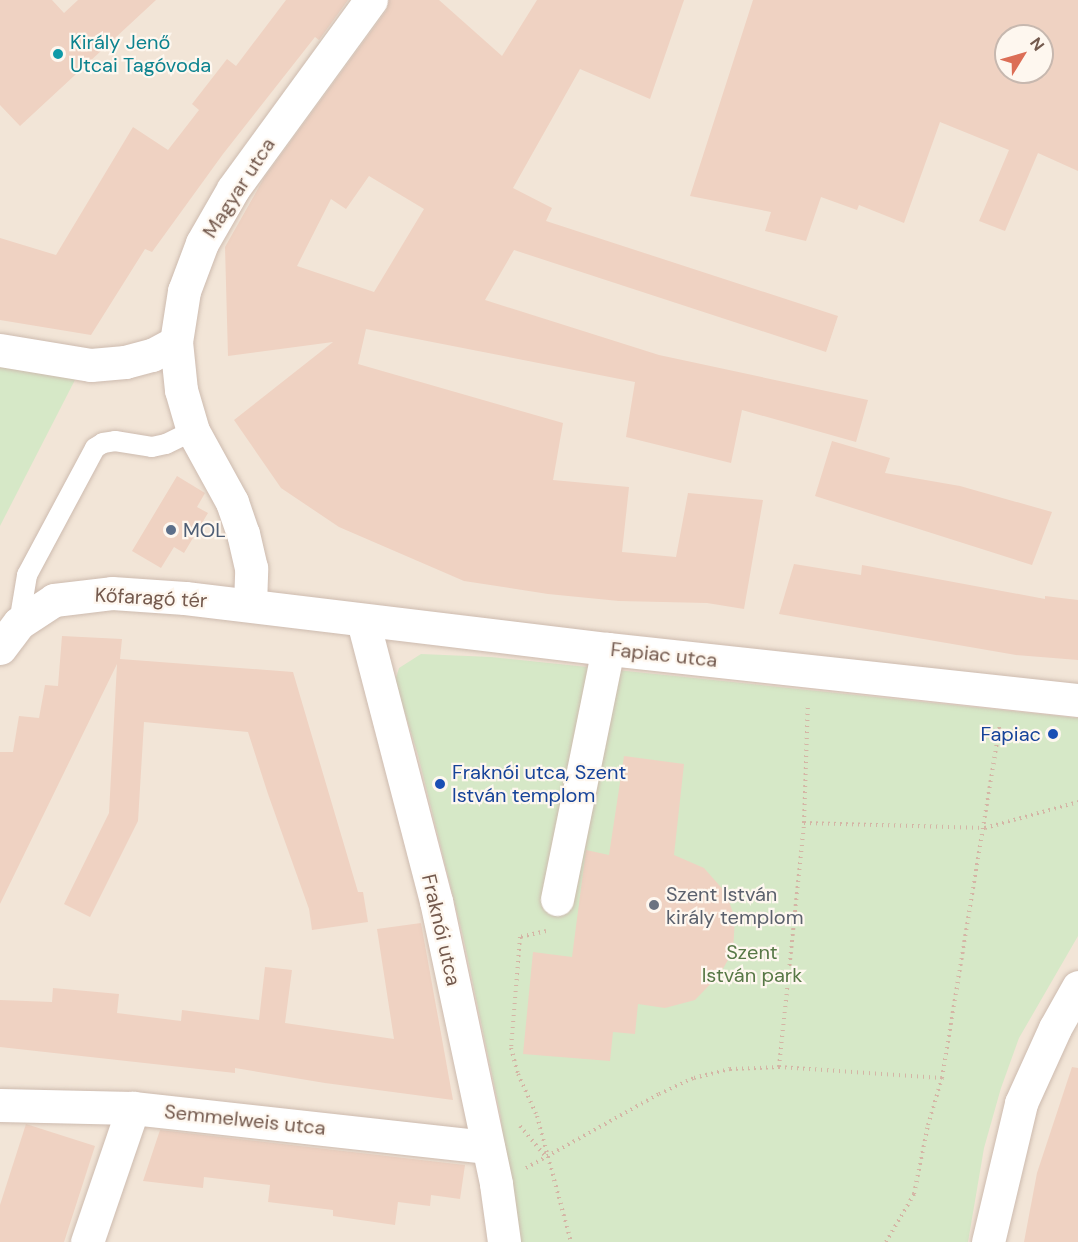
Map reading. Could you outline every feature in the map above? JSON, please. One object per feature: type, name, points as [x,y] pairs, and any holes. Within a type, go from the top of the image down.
[{"type":"street","name":"Magyar utca","points":[[250,605],[251,568],[232,502],[193,431],[182,390],[176,342],[184,291],[202,243],[233,189],[371,0]]},
{"type":"street","points":[[0,350],[91,365],[124,362],[152,355],[176,342]]},
{"type":"street","name":"Kőfaragó tér","points":[[9,635],[54,600],[83,594],[112,592],[250,605]]},
{"type":"street","name":"Fapiac utca","points":[[250,605],[363,621],[1078,700]]},
{"type":"street","name":"Fraknói utca","points":[[363,621],[436,901],[496,1184],[504,1242]]},
{"type":"street","points":[[557,899],[608,649]]},
{"type":"street","points":[[988,1242],[1022,1103],[1055,1029],[1078,987]]},
{"type":"street","name":"Semmelweis utca","points":[[0,1105],[133,1108],[488,1147]]},
{"type":"street","points":[[87,1242],[133,1108]]},
{"type":"lane","points":[[9,635],[27,574],[95,448],[104,442],[115,441],[152,447],[166,444],[193,431]]},
{"type":"path","points":[[779,1067],[804,823],[809,671]]},
{"type":"path","points":[[886,1242],[914,1194],[928,1125],[942,1078],[985,828],[1003,692]]},
{"type":"path","points":[[804,823],[985,828],[1078,802]]},
{"type":"path","points":[[557,899],[553,929],[520,937],[511,1048],[518,1074],[537,1116],[571,1242]]},
{"type":"path","points":[[496,1184],[658,1094],[694,1078],[730,1069],[779,1067],[942,1078]]},
{"type":"shaded area","points":[[0,0],[1078,0],[1078,1242],[0,1242]]},
{"type":"green space","points":[[0,366],[78,374],[0,526]]},
{"type":"green space","name":"Szent István park","points":[[421,654],[491,657],[1078,718],[1078,936],[1019,1038],[1001,1088],[984,1148],[968,1242],[517,1242],[500,1113],[463,936],[418,755],[395,681],[399,668]]},
{"type":"building","name":"Király Jenő Utcai Tagóvoda","points":[[0,0],[52,0],[64,13],[78,0],[156,0],[20,126],[0,105]]},
{"type":"building","points":[[286,0],[348,0],[319,40],[315,37],[223,154],[152,252],[145,249],[91,335],[0,320],[0,238],[56,255],[133,127],[168,150],[199,110],[192,104],[227,59],[236,66]]},
{"type":"building","points":[[389,0],[439,0],[502,56],[537,0],[684,0],[650,99],[580,69],[513,188],[552,208],[546,221],[838,316],[826,352],[514,250],[485,300],[659,355],[868,400],[856,442],[742,410],[731,463],[626,437],[635,382],[366,329],[358,364],[563,423],[553,480],[629,487],[622,552],[676,557],[688,493],[763,500],[744,609],[707,603],[619,601],[548,594],[464,581],[339,527],[281,488],[234,420],[333,342],[228,356],[225,247],[264,178],[386,11]],"holes":[[[369,176],[424,209],[374,292],[297,266],[331,199],[346,209]]]},
{"type":"building","points":[[753,0],[1078,0],[1078,171],[1038,153],[1005,231],[979,221],[1009,150],[940,122],[904,223],[859,205],[857,210],[821,197],[806,241],[765,231],[771,212],[690,196]]},
{"type":"building","points":[[832,441],[890,458],[885,473],[960,486],[1052,512],[1032,565],[815,496]]},
{"type":"building","name":"MOL","points":[[177,476],[205,493],[197,507],[208,513],[184,553],[174,547],[161,568],[132,551]]},
{"type":"building","points":[[794,564],[861,575],[862,565],[1045,599],[1045,596],[1078,600],[1078,660],[1016,655],[779,614]]},
{"type":"building","points":[[62,636],[122,639],[120,659],[293,672],[358,892],[363,892],[368,922],[312,930],[309,909],[248,732],[144,722],[138,821],[90,917],[64,904],[109,813],[117,664],[0,904],[0,752],[13,752],[19,716],[39,718],[45,685],[58,686]]},
{"type":"building","name":"Szent István király templom","points":[[624,756],[684,764],[674,855],[704,868],[726,893],[735,918],[733,951],[720,974],[695,1000],[665,1008],[638,1004],[635,1034],[613,1032],[610,1061],[523,1054],[533,952],[572,957],[586,850],[609,855]]},
{"type":"building","points":[[421,923],[453,1100],[235,1068],[235,1073],[0,1047],[0,1000],[52,1002],[53,988],[119,994],[117,1013],[181,1021],[182,1010],[259,1020],[265,967],[292,970],[285,1023],[394,1039],[377,929]]},
{"type":"building","points":[[1072,1067],[1078,1068],[1078,1242],[1024,1242],[1037,1173]]},
{"type":"building","points":[[26,1124],[95,1146],[64,1242],[0,1242],[0,1205]]},
{"type":"building","points":[[160,1130],[465,1165],[460,1199],[431,1195],[430,1206],[398,1202],[395,1225],[333,1216],[333,1210],[268,1202],[270,1185],[204,1177],[203,1188],[143,1181]]},
{"type":"place","name":"Király Jenő Utcai Tagóvoda","points":[[58,54]]},
{"type":"place","name":"MOL","points":[[171,530]]},
{"type":"place","name":"Fapiac","points":[[1053,734]]},
{"type":"place","name":"Fraknói utca, Szent István templom","points":[[440,784]]},
{"type":"place","name":"Szent István király templom","points":[[654,905]]}]
